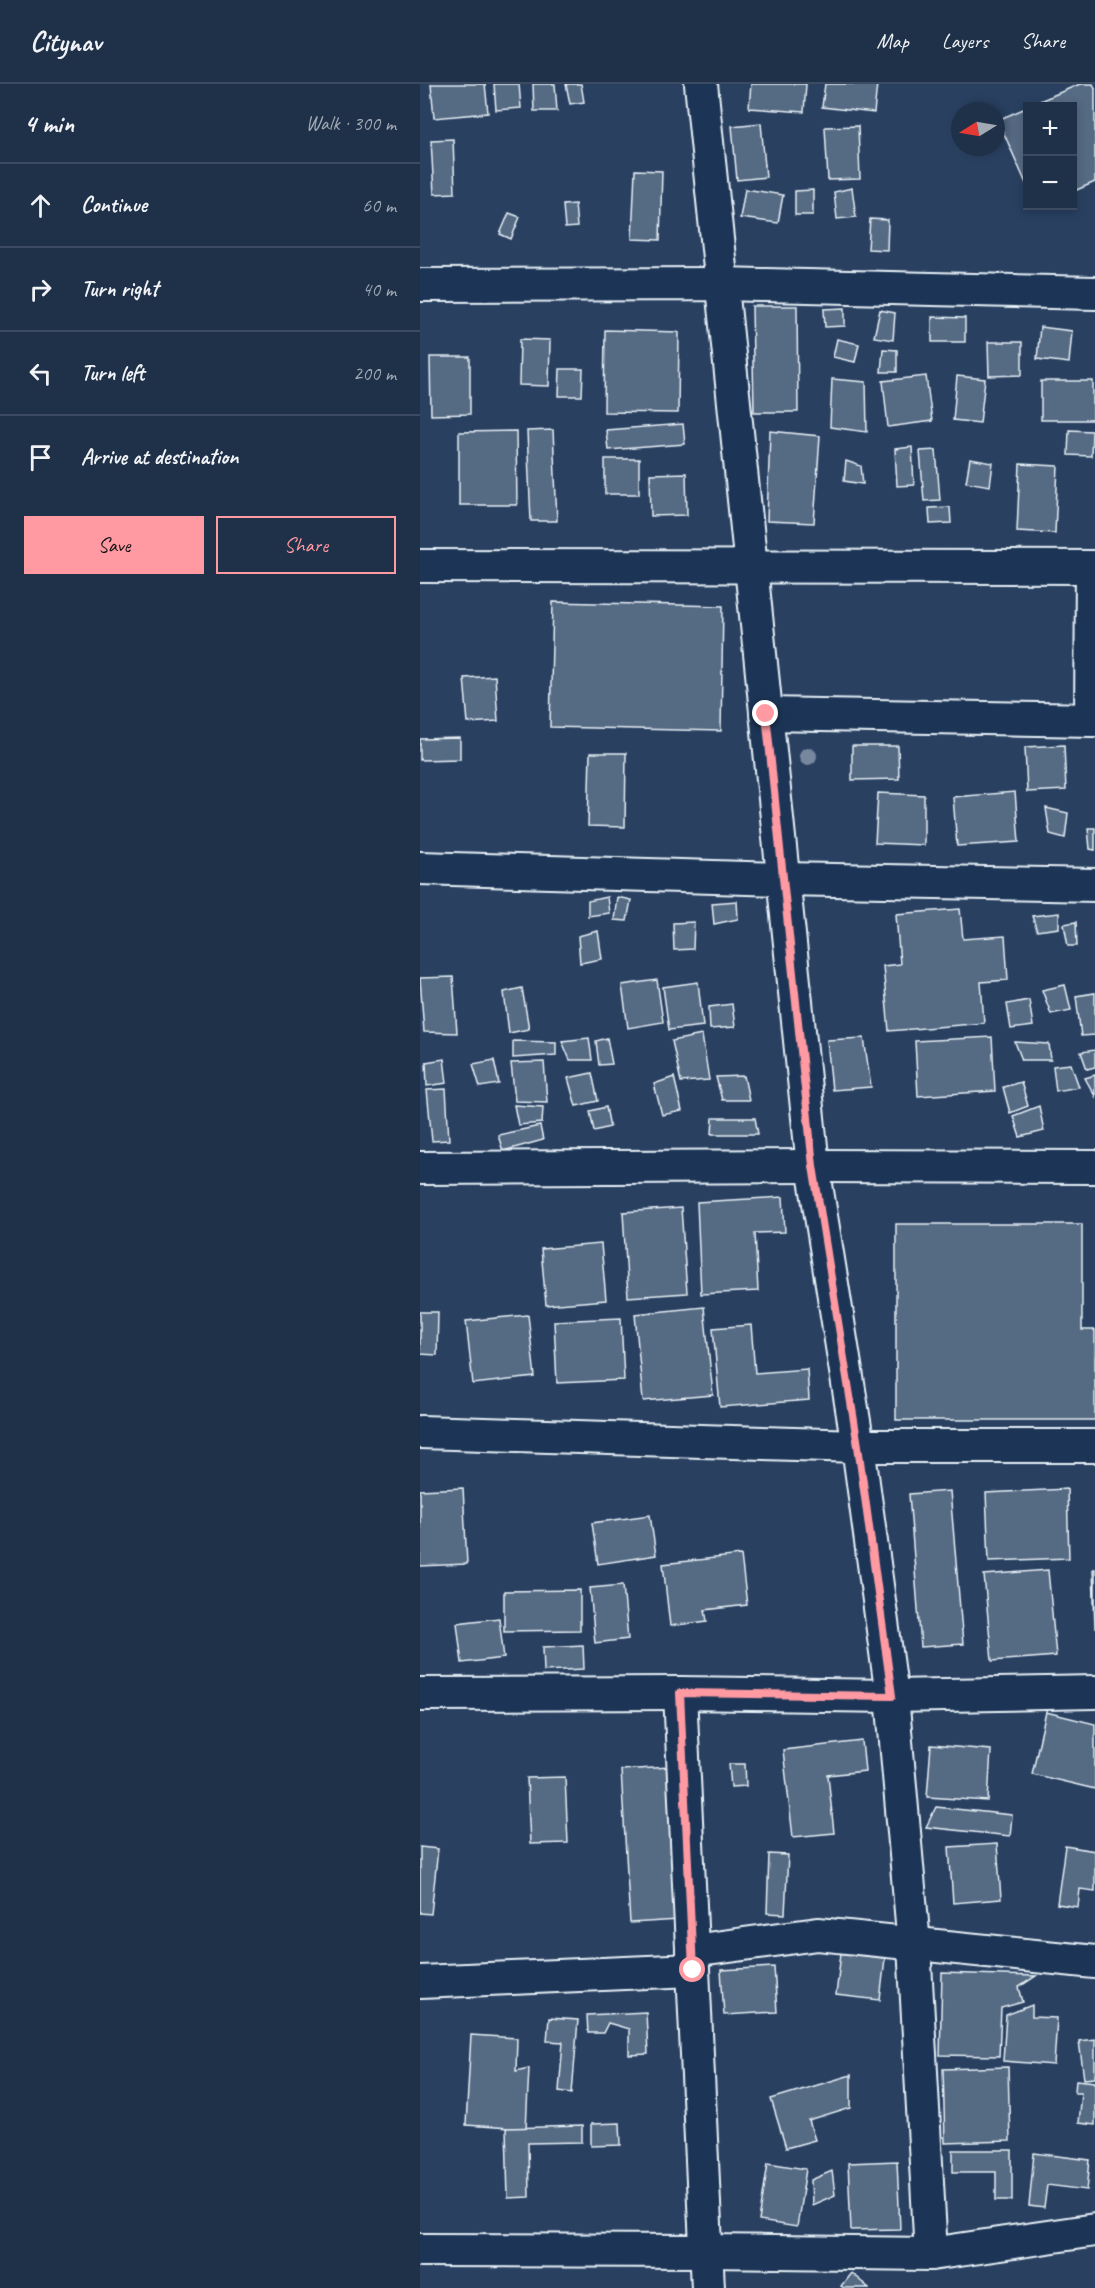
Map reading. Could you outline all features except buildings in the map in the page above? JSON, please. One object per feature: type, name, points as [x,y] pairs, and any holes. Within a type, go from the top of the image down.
[{"type":"street","points":[[700,84],[813,1166],[858,1446],[892,1696],[914,1945],[931,2254]]},
{"type":"street","points":[[420,285],[721,284],[1095,293]]},
{"type":"street","points":[[420,566],[1094,567],[1093,720],[766,714]]},
{"type":"street","points":[[420,868],[783,879],[1095,885]]},
{"type":"street","points":[[420,1168],[1095,1167]]},
{"type":"street","points":[[420,1432],[858,1446],[1095,1446]]},
{"type":"street","points":[[420,1694],[680,1693],[892,1696],[1095,1692]]},
{"type":"street","points":[[680,1693],[708,2288]]},
{"type":"street","points":[[420,1982],[692,1961],[818,1935],[1095,1962]]},
{"type":"street","points":[[420,2250],[931,2254],[1095,2230]]},
{"type":"route","points":[[693,1970],[680,1693],[892,1696],[858,1446],[813,1166],[766,714]]}]
